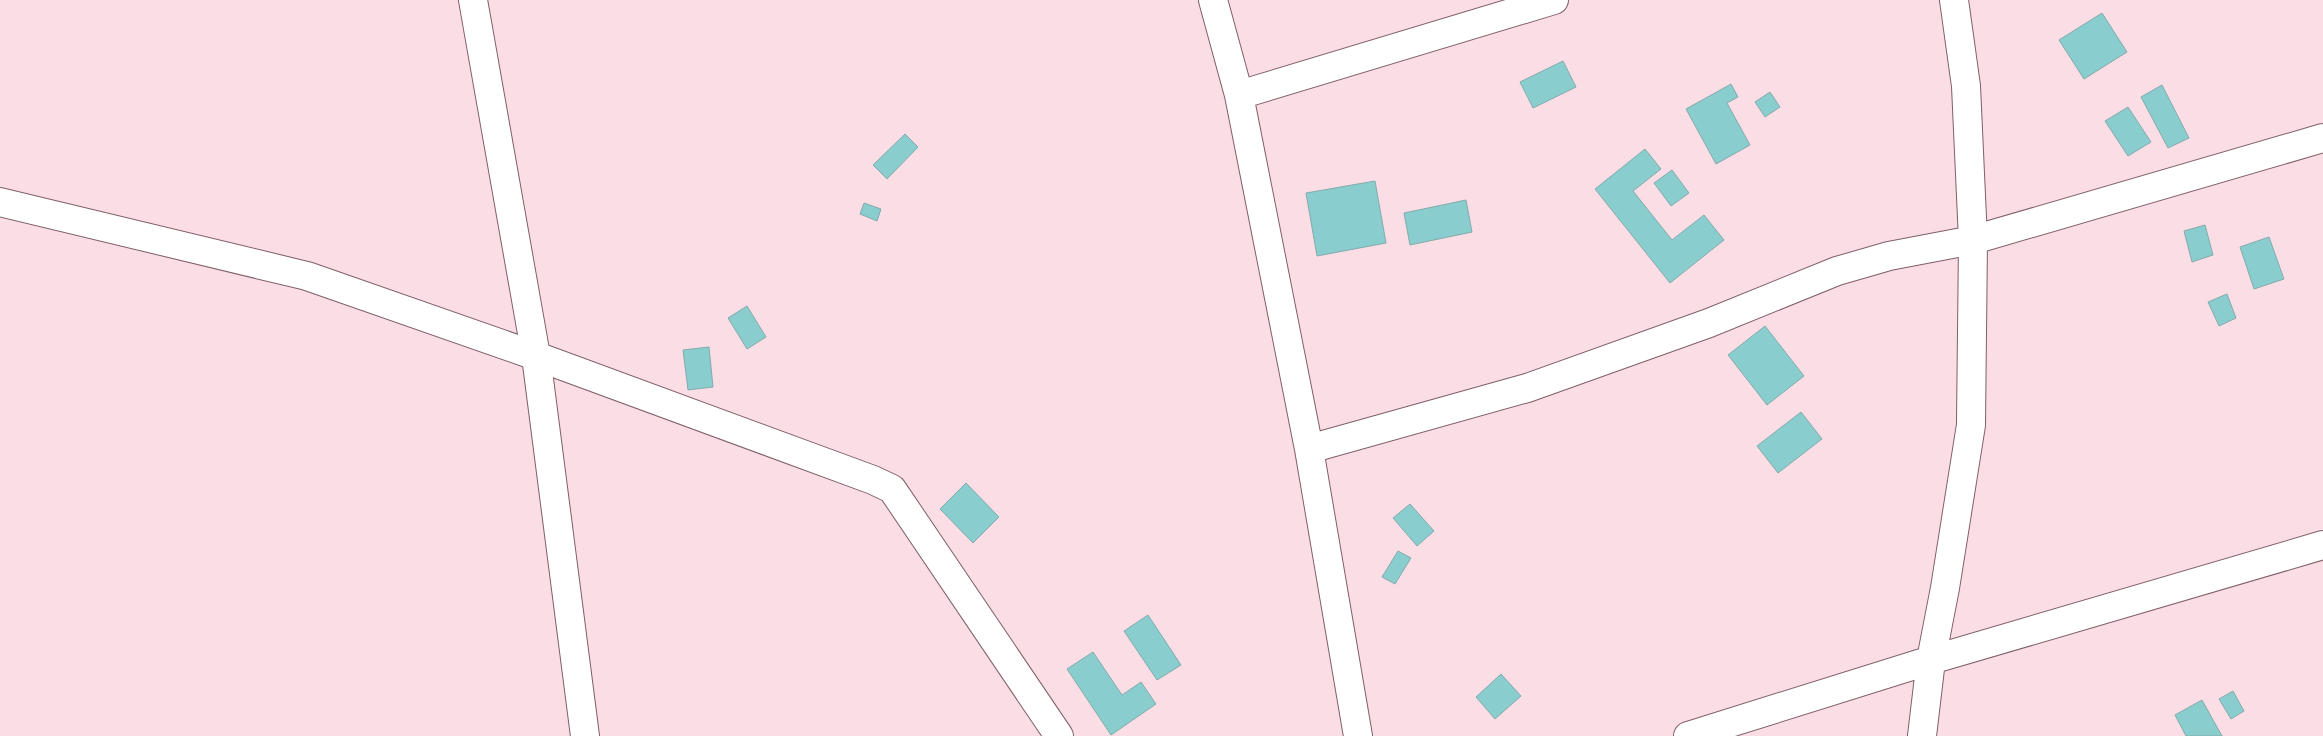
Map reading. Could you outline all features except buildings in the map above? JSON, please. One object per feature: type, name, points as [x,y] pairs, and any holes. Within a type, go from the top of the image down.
[{"type":"street","points":[[473,0],[536,356],[585,736]]},
{"type":"street","points":[[1213,0],[1239,95],[1309,449],[1358,736]]},
{"type":"street","points":[[1239,95],[1554,0]]},
{"type":"street","points":[[1922,736],[1931,660],[1945,588],[1971,425],[1973,240],[1966,86],[1954,0]]},
{"type":"street","points":[[1309,449],[1527,388],[1708,323],[1837,271],[1889,256],[1973,240],[2323,138]]},
{"type":"street","points":[[0,202],[307,276],[536,356],[873,480],[892,489],[1059,736]]},
{"type":"street","points":[[1688,736],[1931,660],[2323,545]]}]
